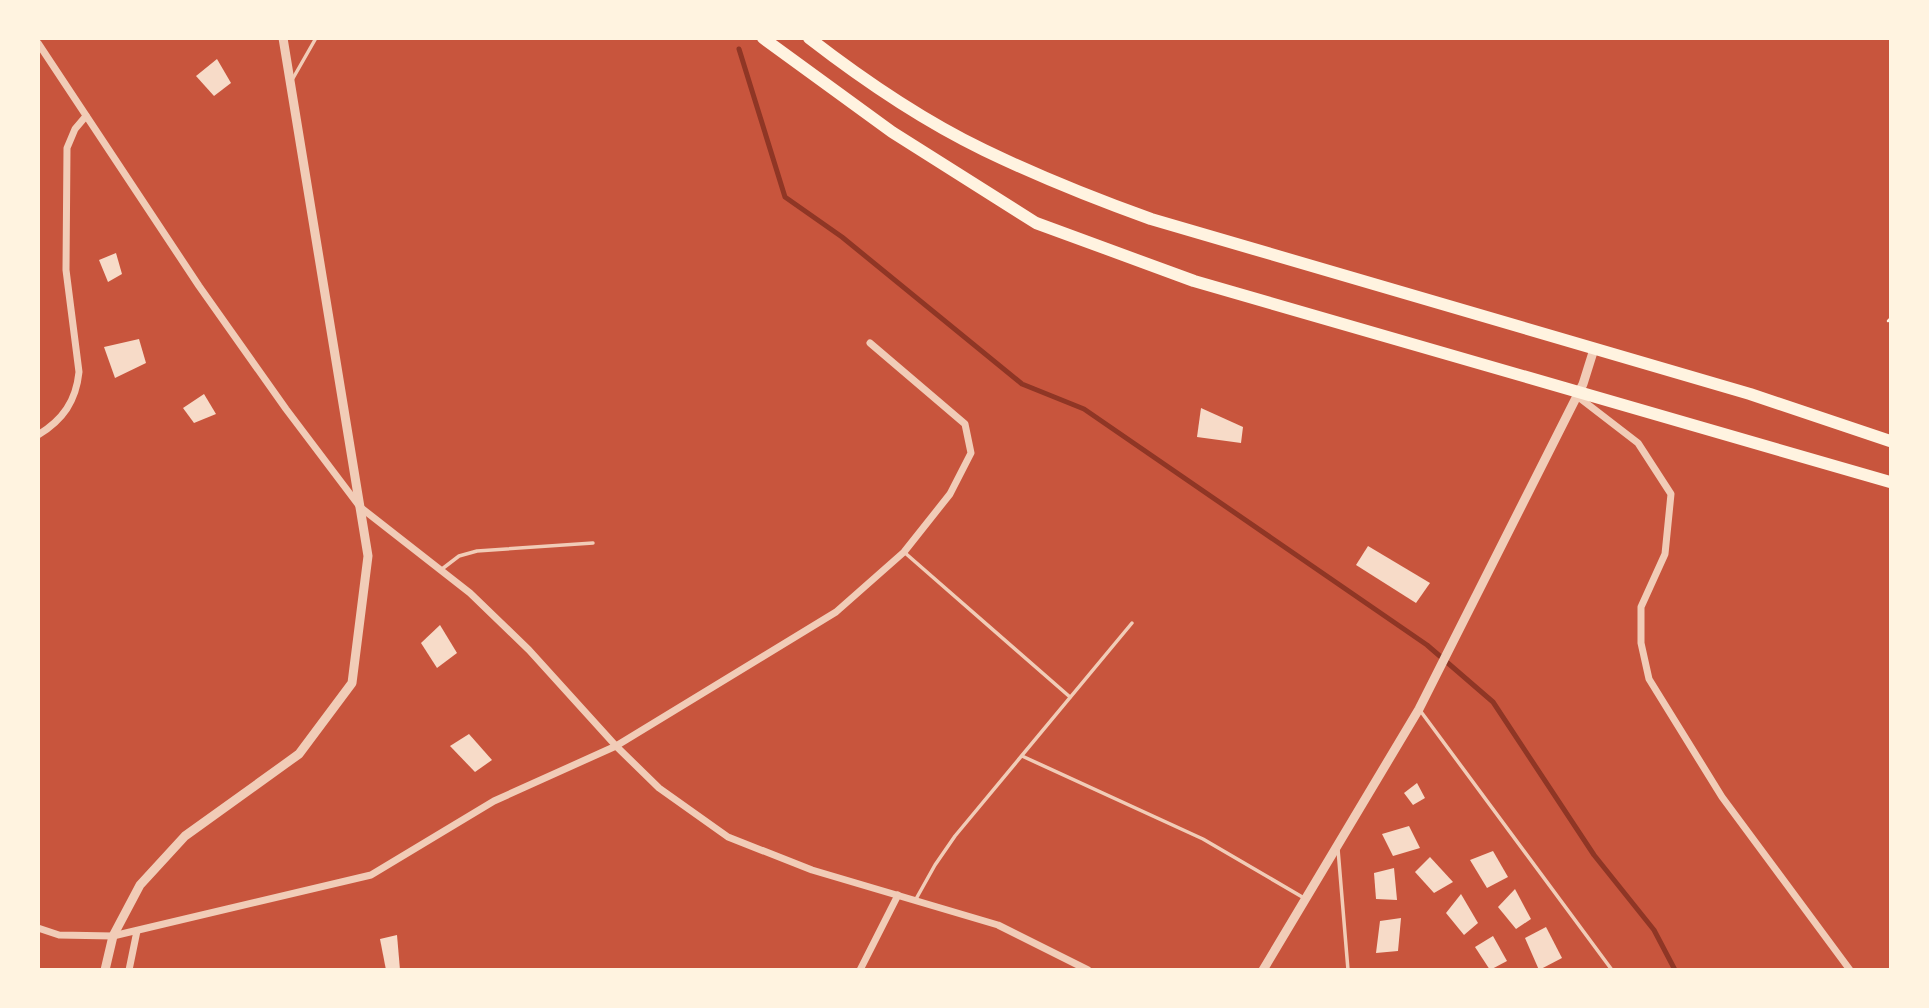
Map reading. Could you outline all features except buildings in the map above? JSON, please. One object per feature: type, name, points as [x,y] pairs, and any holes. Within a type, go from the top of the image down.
[{"type":"highway","points":[[763,38],[892,132],[1036,223],[1194,281],[1578,394],[1891,482]]},
{"type":"highway","points":[[809,38],[930,120],[983,149],[1093,198],[1165,223],[1750,394],[1891,441]]},
{"type":"street","points":[[105,970],[113,936],[140,885],[185,836],[299,754],[352,682],[368,556],[283,38]]},
{"type":"street","points":[[38,43],[199,286],[286,409],[360,507],[442,569],[529,650],[616,746],[659,788],[728,837],[812,870],[998,925],[1088,970]]},
{"type":"street","points":[[38,435],[66,411],[78,383],[79,372],[66,270],[67,148],[75,129],[86,116]]},
{"type":"street","points":[[38,928],[59,935],[113,936],[371,875],[494,801],[616,746],[836,612],[904,552],[950,494],[971,453],[965,424],[870,343]]},
{"type":"street","points":[[1263,970],[1419,709],[1578,394],[1594,349]]},
{"type":"street","points":[[1578,394],[1637,443],[1671,494],[1665,554],[1642,607],[1641,643],[1649,679],[1722,797],[1848,969]]},
{"type":"street","points":[[860,970],[898,895]]},
{"type":"street","points":[[129,970],[137,931]]},
{"type":"lane","points":[[289,85],[316,38]]},
{"type":"lane","points":[[442,569],[459,556],[477,551],[593,543]]},
{"type":"lane","points":[[904,552],[1070,697]]},
{"type":"lane","points":[[915,901],[945,850],[1132,623]]},
{"type":"lane","points":[[1419,709],[1612,970]]},
{"type":"lane","points":[[1022,756],[1203,839],[1306,899]]},
{"type":"lane","points":[[1338,846],[1348,970]]},
{"type":"waterway","points":[[739,49],[785,197],[842,237],[1022,384],[1084,409],[1427,645],[1493,702],[1594,855],[1654,930],[1675,970]]}]
